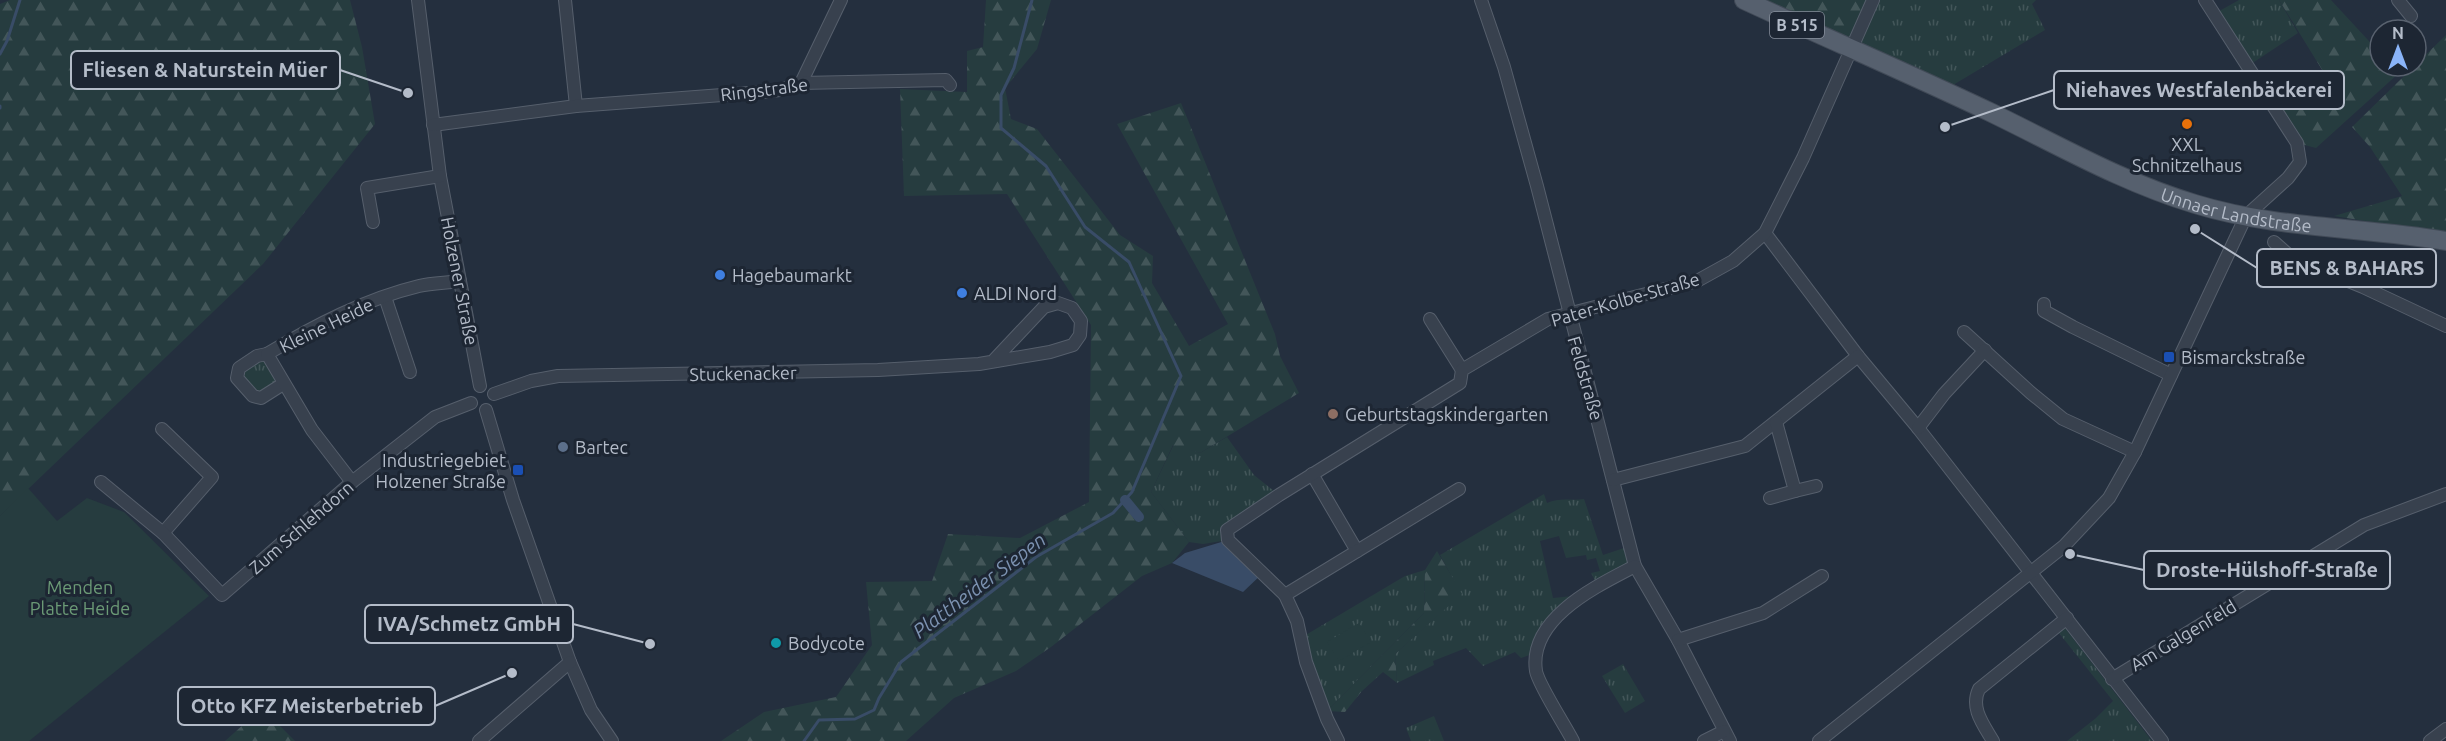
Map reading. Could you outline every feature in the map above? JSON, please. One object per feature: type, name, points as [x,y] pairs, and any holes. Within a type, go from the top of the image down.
[{"type":"main road","name":"Unnaer Landstraße","points":[[1744,0],[1991,112],[2126,178],[2196,205],[2246,216],[2446,241]]},
{"type":"street","name":"Holzener Straße","points":[[418,0],[440,176],[480,386]]},
{"type":"street","points":[[565,0],[576,106]]},
{"type":"street","points":[[801,83],[841,0]]},
{"type":"street","name":"Feldstraße","points":[[1481,0],[1504,67],[1635,566],[1678,640],[1727,736]]},
{"type":"street","name":"Pater-Kolbe-Straße","points":[[1338,741],[1306,662],[1296,621],[1285,595],[1228,540],[1227,530],[1312,474],[1460,383],[1462,370],[1548,319],[1697,281],[1733,261],[1766,233],[1808,147],[1873,0]]},
{"type":"street","points":[[1819,741],[2031,573],[2075,536],[2109,498],[2135,452],[2246,216],[2296,170],[2300,162],[2298,143],[2205,0]]},
{"type":"street","points":[[2398,0],[2411,16]]},
{"type":"street","name":"Ringstraße","points":[[433,126],[576,106],[780,90],[801,83],[946,80],[950,85]]},
{"type":"street","points":[[372,222],[367,188],[440,176]]},
{"type":"street","points":[[1766,233],[1858,356],[1918,428],[2162,741]]},
{"type":"street","points":[[2274,242],[2292,258],[2363,287],[2446,326]]},
{"type":"street","name":"Kleine Heide","points":[[283,384],[261,398],[253,396],[237,378],[239,368],[257,356],[267,354],[305,332],[355,308],[419,286],[460,281]]},
{"type":"street","name":"Kleine Heide","points":[[385,297],[410,372]]},
{"type":"street","name":"Stuckenacker","points":[[494,394],[531,381],[558,376],[878,370],[979,364],[1050,352],[1073,345],[1080,335],[1081,321],[1072,308],[1058,303],[1044,307],[994,360]]},
{"type":"street","points":[[2044,304],[2044,311],[2171,375]]},
{"type":"street","points":[[1430,319],[1462,370]]},
{"type":"street","points":[[1964,332],[2063,419],[2135,452]]},
{"type":"street","points":[[1918,428],[1944,394],[1985,350]]},
{"type":"street","name":"Kleine Heide","points":[[267,354],[312,430],[352,482]]},
{"type":"street","points":[[1613,480],[1745,446],[1858,356]]},
{"type":"street","points":[[480,386],[489,388],[494,394],[492,405],[486,410],[477,409],[471,402],[472,393],[480,386]]},
{"type":"street","name":"Zum Schlehdorn","points":[[163,533],[222,595],[352,482],[435,417],[471,402]]},
{"type":"street","points":[[486,410],[513,500],[570,662],[591,710],[612,741]]},
{"type":"street","points":[[1776,422],[1795,491]]},
{"type":"street","points":[[101,482],[163,533],[212,477],[162,429]]},
{"type":"street","points":[[1312,474],[1357,551]]},
{"type":"street","points":[[1770,498],[1816,486]]},
{"type":"street","points":[[1285,595],[1459,489]]},
{"type":"street","name":"Am Galgenfeld","points":[[2112,678],[2364,525],[2446,494]]},
{"type":"street","points":[[1573,741],[1536,672],[1537,652],[1547,626],[1562,610],[1598,586],[1635,566]]},
{"type":"street","points":[[1678,640],[1763,613],[1822,576]]},
{"type":"street","points":[[1993,741],[1976,710],[1975,698],[1979,689],[2067,618]]},
{"type":"street","points":[[480,741],[570,662]]},
{"type":"street","points":[[2430,741],[2446,729]]},
{"type":"street","points":[[1704,741],[1727,736]]},
{"type":"green space","points":[[10,0],[350,0],[362,47],[375,124],[263,264],[0,516],[0,4]]},
{"type":"green space","points":[[986,0],[1051,0],[1037,49],[1005,88],[1011,119],[1037,129],[1120,235],[1153,256],[1152,283],[1189,346],[1228,324],[1117,124],[1181,103],[1275,334],[1280,356],[1299,393],[1200,453],[1173,445],[1151,492],[1189,542],[1172,563],[1142,576],[1051,647],[1016,671],[954,698],[906,741],[721,741],[764,712],[836,697],[872,645],[866,582],[932,581],[948,534],[1020,538],[1089,502],[1091,325],[1007,194],[904,196],[900,89],[967,92],[967,51],[983,47]]},
{"type":"green space","points":[[1744,0],[1873,0],[1850,50]]},
{"type":"green space","points":[[1873,0],[2036,0],[2032,4],[2045,30],[1943,91],[1850,50]]},
{"type":"green space","points":[[2239,0],[2279,0],[2298,33],[2248,66],[2214,14]]},
{"type":"green space","points":[[2279,0],[2331,0],[2368,40],[2368,78],[2393,78],[2316,148],[2297,143],[2274,107],[2324,73]]},
{"type":"green space","points":[[2446,35],[2446,234],[2334,216],[2402,196],[2370,147],[2352,127],[2402,78],[2428,78],[2428,53]]},
{"type":"green space","points":[[267,354],[283,384],[253,396],[239,368]]},
{"type":"green space","points":[[1227,437],[1254,475],[1279,495],[1227,530],[1228,540],[1203,544],[1189,542],[1151,492],[1174,444],[1200,453]]},
{"type":"green space","name":"Menden Platte Heide","points":[[28,488],[57,521],[87,498],[124,512],[209,596],[29,741],[0,741],[0,516]]},
{"type":"green space","points":[[1544,494],[1547,503],[1584,499],[1603,555],[1630,546],[1635,566],[1598,586],[1591,573],[1600,571],[1596,558],[1587,560],[1586,555],[1566,558],[1559,536],[1540,541],[1553,598],[1573,596],[1537,652],[1521,658],[1515,652],[1483,666],[1466,648],[1433,661],[1434,665],[1397,683],[1395,654],[1461,594],[1440,555]]},
{"type":"green space","points":[[1437,551],[1462,594],[1395,654],[1397,683],[1383,672],[1362,691],[1345,712],[1327,711],[1424,613],[1425,570]]},
{"type":"green space","points":[[1425,570],[1424,613],[1327,711],[1304,636],[1405,576]]},
{"type":"green space","points":[[1359,623],[1371,642],[1339,661],[1327,642]]},
{"type":"green space","points":[[2061,623],[2152,741],[2067,741],[2113,701],[2055,628]]},
{"type":"green space","points":[[1623,664],[1645,701],[1625,713],[1602,676]]},
{"type":"green space","points":[[262,708],[295,741],[225,741]]},
{"type":"green space","points":[[1434,716],[1444,741],[1411,741],[1406,728]]},
{"type":"water","points":[[1228,540],[1263,573],[1243,592],[1172,563],[1185,553]]},
{"type":"waterway","points":[[0,54],[7,41],[20,0]]},
{"type":"waterway","name":"Plattheider Siepen","points":[[804,741],[819,720],[855,719],[874,710],[901,662],[1036,557],[1113,513],[1132,492],[1181,376],[1129,262],[1085,227],[1046,166],[1001,128],[1001,95],[1014,68],[1032,0]]},
{"type":"waterway","points":[[1125,500],[1139,517]]},
{"type":"place","name":"Fliesen & Naturstein Müer","points":[[408,93]]},
{"type":"place","name":"XXL Schnitzelhaus","points":[[2187,124]]},
{"type":"place","name":"Niehaves Westfalenbäckerei","points":[[1945,127]]},
{"type":"place","name":"BENS & BAHARS","points":[[2195,229]]},
{"type":"place","name":"Hagebaumarkt","points":[[720,275]]},
{"type":"place","name":"ALDI Nord","points":[[962,293]]},
{"type":"place","name":"Bismarckstraße","points":[[2169,357]]},
{"type":"place","name":"Geburtstagskindergarten","points":[[1333,414]]},
{"type":"place","name":"Bartec","points":[[563,447]]},
{"type":"place","name":"Industriegebiet Holzener Straße","points":[[518,470]]},
{"type":"place","name":"Droste-Hülshoff-Straße","points":[[2070,554]]},
{"type":"place","name":"Bodycote","points":[[776,643]]},
{"type":"place","name":"IVA/Schmetz GmbH","points":[[650,644]]},
{"type":"place","name":"Otto KFZ Meisterbetrieb","points":[[512,673]]}]
